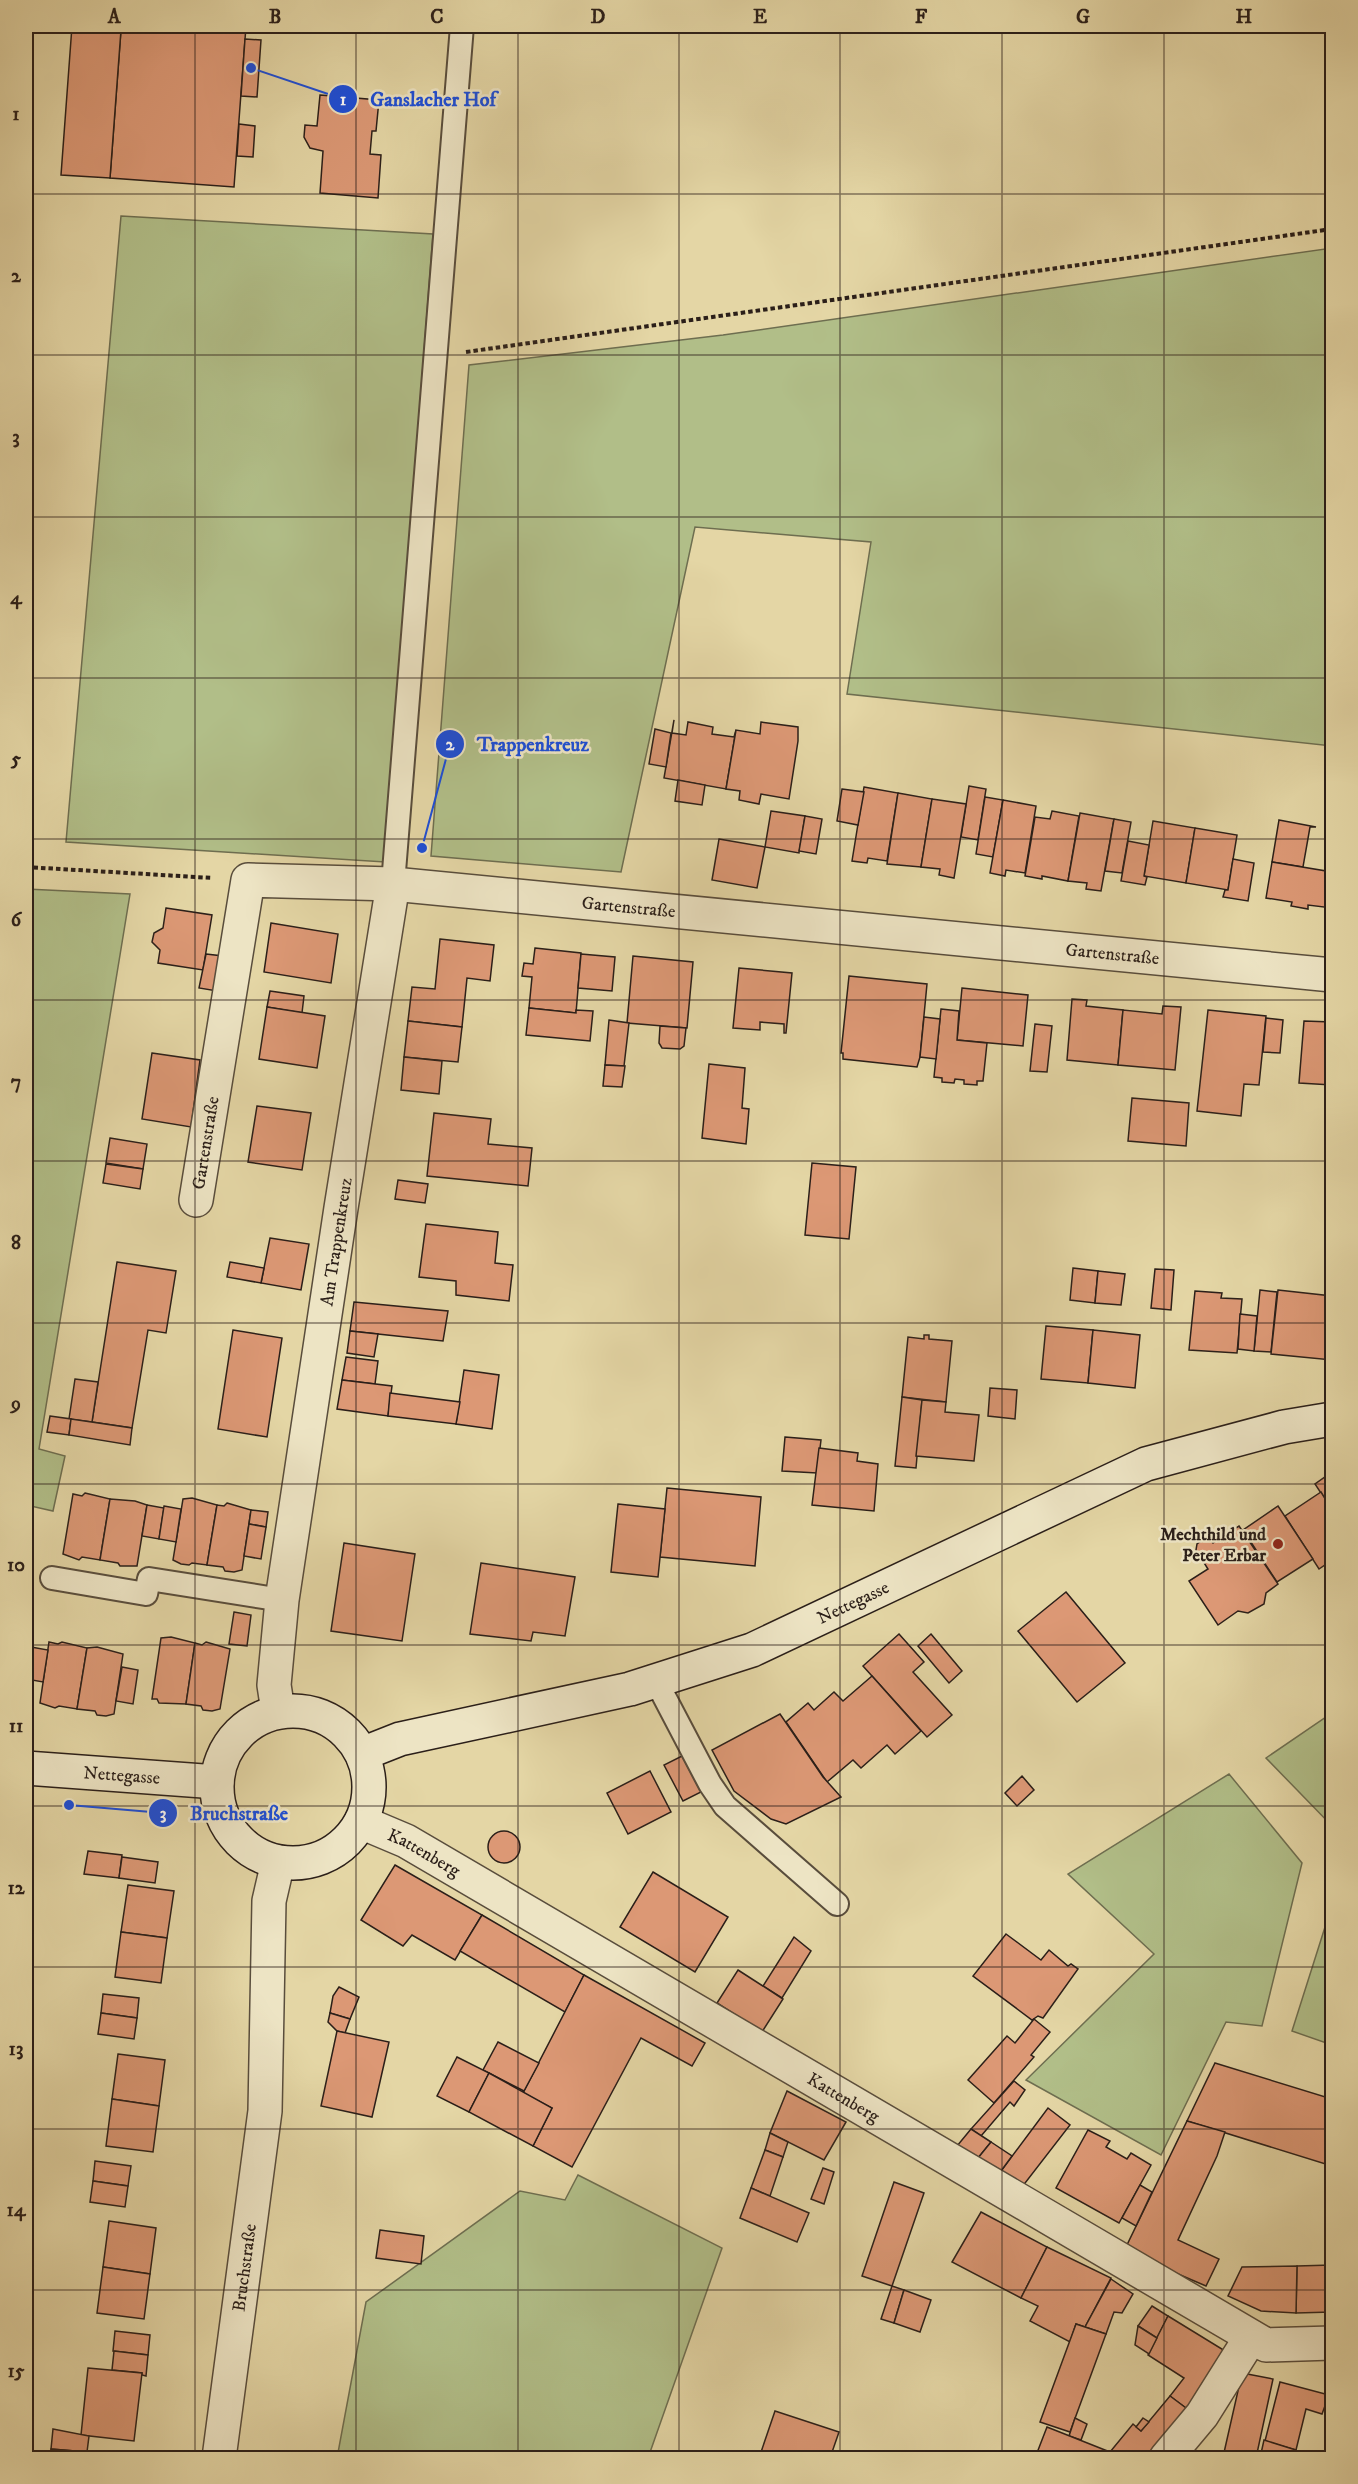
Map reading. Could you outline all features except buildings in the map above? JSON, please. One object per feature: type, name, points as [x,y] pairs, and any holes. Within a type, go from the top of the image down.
[{"type":"street","name":"Gartenstraße","points":[[196,1200],[248,880],[393,884],[1332,975]]},
{"type":"street","name":"Am Trappenkreuz","points":[[278,1711],[274,1685],[282,1600],[339,1219],[393,884]]},
{"type":"street","name":"Nettegasse","points":[[362,1754],[400,1739],[630,1689],[752,1650],[1146,1464],[1284,1427],[1332,1419]]},
{"type":"street","points":[[278,1711],[318,1714],[336,1724],[351,1737],[362,1754],[369,1776],[368,1800],[361,1822],[346,1842],[326,1856],[303,1863],[278,1862],[258,1855],[240,1842],[226,1825],[218,1804],[216,1782],[222,1758],[235,1736],[255,1720],[278,1711]]},
{"type":"street","name":"Nettegasse","points":[[26,1768],[216,1782]]},
{"type":"street","name":"Kattenberg","points":[[361,1822],[406,1841],[1251,2337],[1266,2345],[1331,2349]]},
{"type":"street","name":"Bruchstraße","points":[[219,2458],[265,2111],[269,1901],[278,1862]]},
{"type":"street","points":[[1166,2458],[1202,2415],[1251,2337]]},
{"type":"lane","points":[[393,884],[462,26]]},
{"type":"lane","points":[[52,1578],[146,1594],[150,1579],[282,1600]]},
{"type":"lane","points":[[656,1681],[710,1784],[725,1806],[837,1904]]},
{"type":"path","points":[[435,356],[1332,229]]},
{"type":"path","points":[[26,867],[248,880]]},
{"type":"green space","points":[[121,216],[433,234],[385,862],[66,842]]},
{"type":"green space","points":[[1332,248],[1332,746],[847,694],[871,542],[695,527],[621,872],[431,856],[469,365],[723,335]]},
{"type":"green space","points":[[26,889],[130,894],[39,1449],[65,1456],[53,1511],[26,1505]]},
{"type":"green space","points":[[1332,1713],[1332,1826],[1266,1758]]},
{"type":"green space","points":[[1229,1774],[1302,1863],[1262,2026],[1226,2022],[1161,2155],[1026,2080],[1154,1954],[1068,1874]]},
{"type":"green space","points":[[1332,1905],[1332,2045],[1292,2031]]},
{"type":"green space","points":[[578,2175],[722,2248],[648,2458],[337,2458],[366,2302],[520,2191],[565,2200]]},
{"type":"place","name":"Ganslacher Hof","points":[[251,68]]},
{"type":"place","name":"Trappenkreuz","points":[[422,848]]},
{"type":"place","name":"Mechthild und Peter Erbar","points":[[1278,1544]]},
{"type":"place","name":"Bruchstraße","points":[[69,1805]]}]
